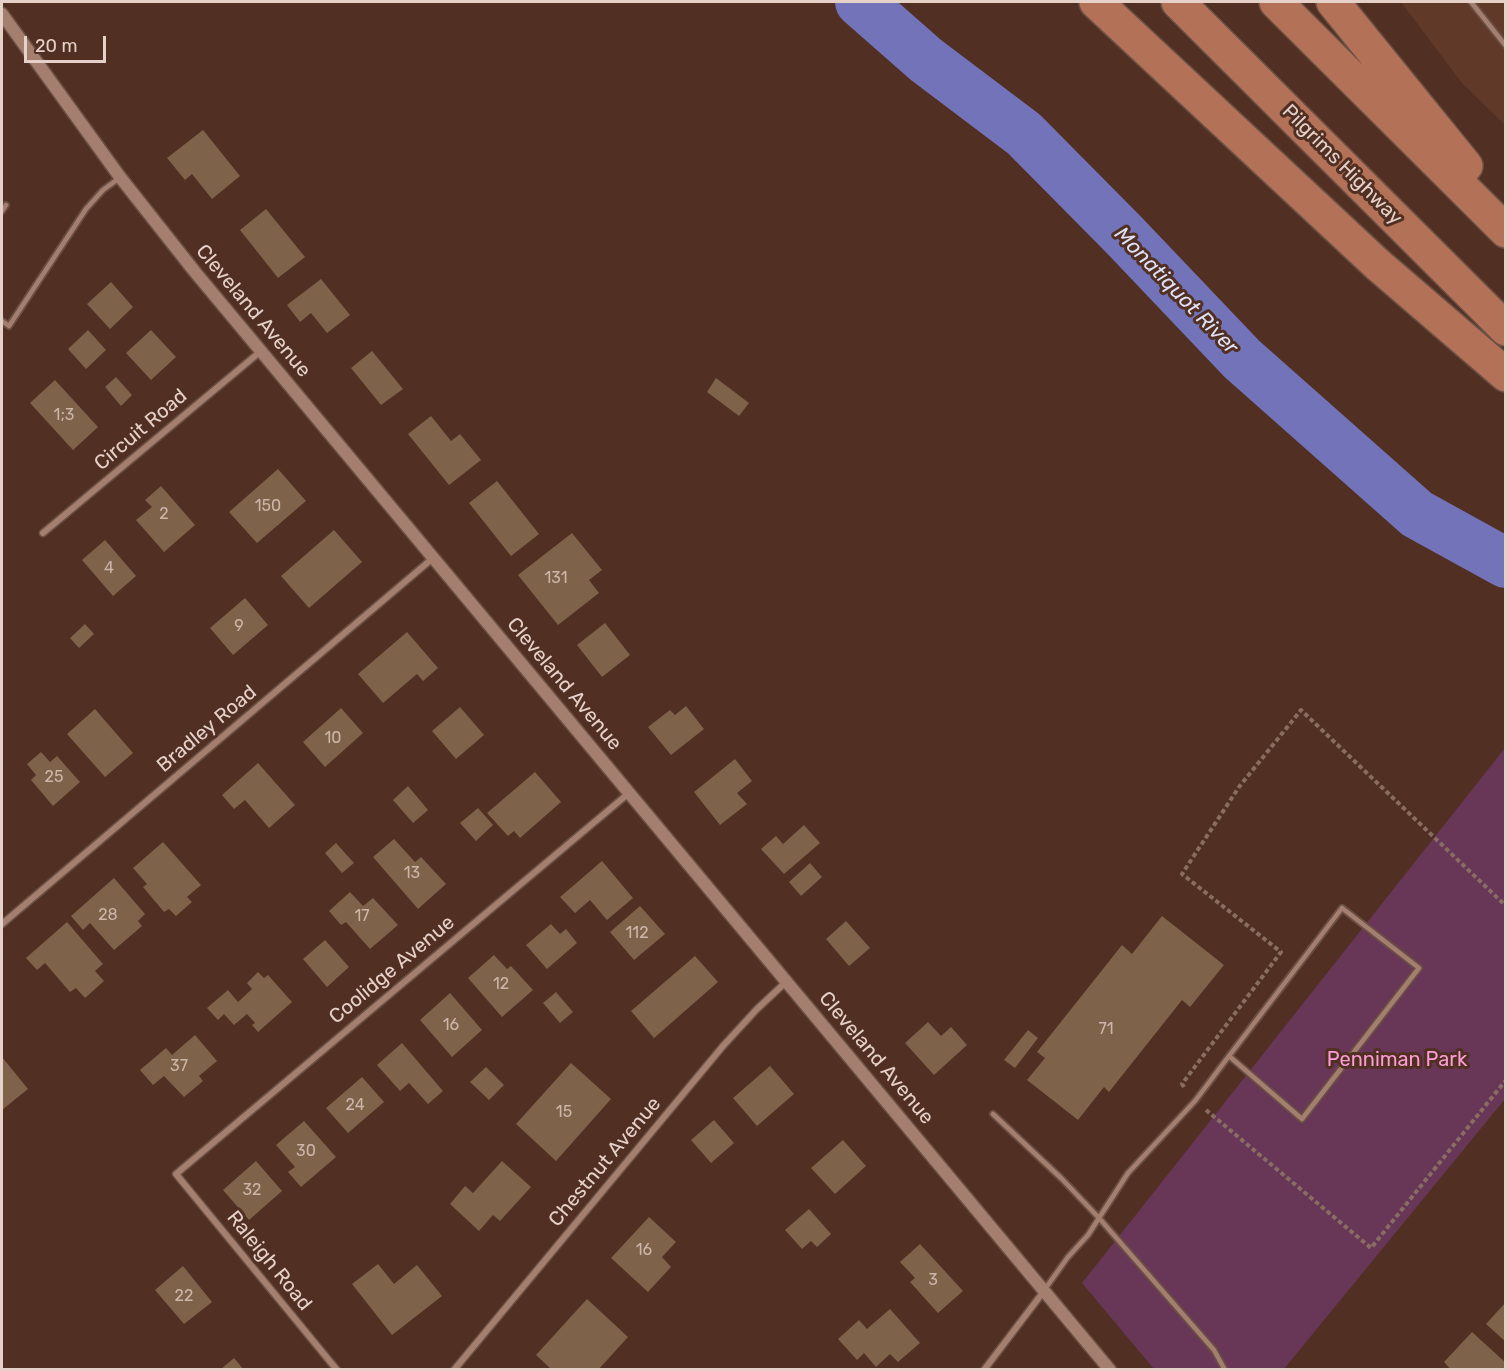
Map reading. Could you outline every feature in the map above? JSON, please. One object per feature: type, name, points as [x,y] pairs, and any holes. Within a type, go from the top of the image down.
[{"type":"highway","points":[[1096,2],[1386,272],[1506,375]]},
{"type":"highway","name":"Pilgrims Highway","points":[[1178,2],[1506,329]]},
{"type":"highway","points":[[1276,2],[1506,231]]},
{"type":"highway","points":[[1333,2],[1506,214]]},
{"type":"street","name":"Cleveland Avenue","points":[[2,14],[120,177],[261,351],[1110,1370]]},
{"type":"street","name":"Circuit Road","points":[[43,533],[261,351]]},
{"type":"street","name":"Bradley Road","points":[[2,924],[434,558]]},
{"type":"street","name":"Coolidge Avenue","points":[[176,1174],[629,792]]},
{"type":"street","name":"Chestnut Avenue","points":[[454,1370],[723,1046],[787,981]]},
{"type":"street","name":"Raleigh Road","points":[[176,1174],[337,1370]]},
{"type":"street","points":[[984,1370],[1044,1291]]},
{"type":"lane","points":[[1471,2],[1506,46]]},
{"type":"lane","points":[[2,321],[9,326],[86,209],[103,190],[120,177]]},
{"type":"lane","points":[[2,211],[6,205]]},
{"type":"lane","points":[[1044,1291],[1099,1218],[1128,1173],[1195,1101],[1228,1056],[1342,908],[1419,968],[1302,1119],[1228,1056]]},
{"type":"lane","points":[[993,1114],[1062,1179],[1099,1218],[1214,1350],[1226,1370]]},
{"type":"path","points":[[1281,952],[1182,874],[1239,787],[1301,710],[1506,906]]},
{"type":"shaded area","points":[[1401,2],[1505,2],[1505,125],[1462,83]]},
{"type":"green space","name":"Penniman Park","points":[[1505,748],[1505,1099],[1284,1369],[1154,1369],[1082,1283]]},
{"type":"building","points":[[203,130],[240,176],[212,199],[192,174],[185,180],[167,158]]},
{"type":"building","points":[[266,209],[305,257],[278,278],[240,230]]},
{"type":"building","points":[[321,279],[350,315],[327,333],[311,313],[300,322],[287,305]]},
{"type":"building","points":[[111,282],[133,307],[110,329],[87,304]]},
{"type":"building","points":[[88,330],[106,350],[86,369],[68,349]]},
{"type":"building","points":[[151,330],[176,357],[151,380],[126,353]]},
{"type":"building","points":[[372,351],[403,389],[381,405],[351,368]]},
{"type":"building","points":[[116,377],[132,395],[121,406],[105,387]]},
{"type":"building","points":[[716,378],[749,403],[739,416],[707,392]]},
{"type":"building","points":[[55,380],[98,427],[73,450],[30,403]]},
{"type":"building","points":[[431,416],[451,441],[460,434],[481,460],[449,485],[408,434]]},
{"type":"building","points":[[278,469],[306,501],[257,543],[229,512]]},
{"type":"building","points":[[497,481],[539,534],[511,556],[469,503]]},
{"type":"building","points":[[161,486],[195,525],[164,552],[136,520],[152,507],[145,500]]},
{"type":"building","points":[[334,530],[362,562],[309,608],[281,576]]},
{"type":"building","points":[[572,533],[602,570],[589,580],[599,593],[558,625],[518,575]]},
{"type":"building","points":[[105,540],[136,576],[113,596],[82,560]]},
{"type":"building","points":[[245,598],[268,625],[233,655],[210,628]]},
{"type":"building","points":[[605,623],[630,655],[602,677],[577,645]]},
{"type":"building","points":[[85,624],[94,634],[79,648],[70,638]]},
{"type":"building","points":[[407,632],[438,668],[423,681],[417,674],[383,703],[358,674]]},
{"type":"building","points":[[686,706],[704,729],[671,755],[648,727],[670,710],[675,715]]},
{"type":"building","points":[[460,707],[484,735],[456,759],[432,731]]},
{"type":"building","points":[[341,708],[363,733],[325,767],[303,742]]},
{"type":"building","points":[[95,709],[133,753],[105,777],[67,734]]},
{"type":"building","points":[[41,752],[50,762],[57,756],[80,782],[53,806],[31,780],[36,775],[27,764]]},
{"type":"building","points":[[735,759],[752,781],[737,793],[747,804],[720,825],[694,792]]},
{"type":"building","points":[[258,763],[295,805],[269,828],[245,800],[234,809],[222,795]]},
{"type":"building","points":[[535,772],[561,802],[520,838],[514,831],[508,836],[487,813]]},
{"type":"building","points":[[408,786],[428,810],[413,823],[393,800]]},
{"type":"building","points":[[478,808],[493,825],[476,841],[460,823]]},
{"type":"building","points":[[804,825],[820,843],[784,874],[761,849],[776,836],[783,844]]},
{"type":"building","points":[[394,839],[415,862],[421,857],[446,884],[418,909],[373,857]]},
{"type":"building","points":[[163,842],[201,885],[187,897],[192,902],[176,916],[169,909],[164,912],[143,887],[147,884],[133,868]]},
{"type":"building","points":[[336,843],[354,863],[342,873],[325,853]]},
{"type":"building","points":[[602,861],[633,898],[607,920],[590,900],[575,913],[560,897]]},
{"type":"building","points":[[810,863],[822,877],[801,896],[789,882]]},
{"type":"building","points":[[114,878],[145,914],[138,921],[142,926],[114,950],[90,923],[83,930],[71,916]]},
{"type":"building","points":[[350,892],[363,906],[373,898],[398,925],[370,949],[346,922],[341,925],[329,911]]},
{"type":"building","points":[[640,906],[665,934],[634,960],[610,932]]},
{"type":"building","points":[[1162,916],[1224,965],[1190,1007],[1182,1000],[1109,1092],[1104,1087],[1078,1120],[1027,1080],[1045,1058],[1037,1052],[1122,945],[1132,954]]},
{"type":"building","points":[[846,921],[870,948],[849,966],[826,939]]},
{"type":"building","points":[[67,922],[103,964],[95,971],[104,981],[85,998],[76,988],[70,992],[45,963],[37,970],[26,958]]},
{"type":"building","points":[[551,924],[560,934],[566,929],[577,943],[547,969],[526,945]]},
{"type":"building","points":[[325,940],[349,967],[327,987],[303,959]]},
{"type":"building","points":[[494,955],[507,969],[511,966],[533,990],[502,1017],[468,978]]},
{"type":"building","points":[[695,956],[718,982],[654,1038],[631,1011]]},
{"type":"building","points":[[258,972],[264,978],[268,975],[292,1002],[258,1032],[252,1025],[255,1023],[247,1014],[234,1025],[224,1014],[218,1020],[207,1008],[228,990],[238,1002],[252,989],[247,983]]},
{"type":"building","points":[[556,992],[573,1012],[560,1023],[543,1003]]},
{"type":"building","points":[[450,993],[482,1030],[452,1057],[420,1020]]},
{"type":"building","points":[[928,1022],[941,1036],[951,1027],[967,1045],[934,1075],[905,1043]]},
{"type":"building","points":[[1028,1030],[1038,1038],[1015,1068],[1004,1060]]},
{"type":"building","points":[[195,1035],[217,1061],[199,1076],[203,1081],[184,1097],[164,1076],[153,1085],[140,1070],[166,1048],[172,1055]]},
{"type":"building","points":[[402,1043],[443,1091],[428,1104],[409,1083],[400,1091],[377,1065]]},
{"type":"building","points":[[2,1057],[28,1089],[2,1110]]},
{"type":"building","points":[[571,1063],[611,1099],[556,1161],[516,1124]]},
{"type":"building","points":[[770,1066],[794,1094],[757,1126],[733,1098]]},
{"type":"building","points":[[486,1067],[504,1085],[489,1100],[470,1082]]},
{"type":"building","points":[[362,1077],[384,1102],[348,1133],[326,1108]]},
{"type":"building","points":[[714,1120],[734,1143],[711,1163],[691,1140]]},
{"type":"building","points":[[304,1121],[336,1157],[301,1187],[288,1172],[295,1167],[276,1145]]},
{"type":"building","points":[[843,1140],[866,1166],[835,1194],[811,1168]]},
{"type":"building","points":[[256,1161],[282,1191],[249,1220],[223,1190]]},
{"type":"building","points":[[502,1161],[531,1187],[500,1221],[493,1215],[479,1231],[450,1204],[465,1186],[473,1193]]},
{"type":"building","points":[[809,1209],[831,1234],[817,1247],[811,1241],[802,1249],[785,1230]]},
{"type":"building","points":[[649,1217],[676,1242],[662,1257],[671,1267],[648,1292],[611,1258]]},
{"type":"building","points":[[920,1244],[963,1291],[938,1313],[910,1282],[915,1278],[900,1262]]},
{"type":"building","points":[[378,1264],[394,1284],[417,1265],[442,1296],[392,1335],[352,1284]]},
{"type":"building","points":[[183,1266],[212,1302],[184,1324],[155,1290]]},
{"type":"building","points":[[587,1299],[628,1337],[598,1370],[552,1370],[536,1355]]},
{"type":"building","points":[[1506,1302],[1506,1342],[1486,1324]]},
{"type":"building","points":[[890,1309],[920,1343],[898,1362],[890,1354],[876,1367],[864,1353],[857,1360],[838,1339],[859,1320],[867,1329]]},
{"type":"building","points":[[1472,1332],[1506,1363],[1506,1370],[1451,1370],[1444,1362]]},
{"type":"building","points":[[234,1358],[244,1370],[220,1370]]},
{"type":"waterway","name":"Monatiquot River","points":[[860,2],[926,60],[1024,134],[1242,359],[1417,514],[1506,563]]}]
